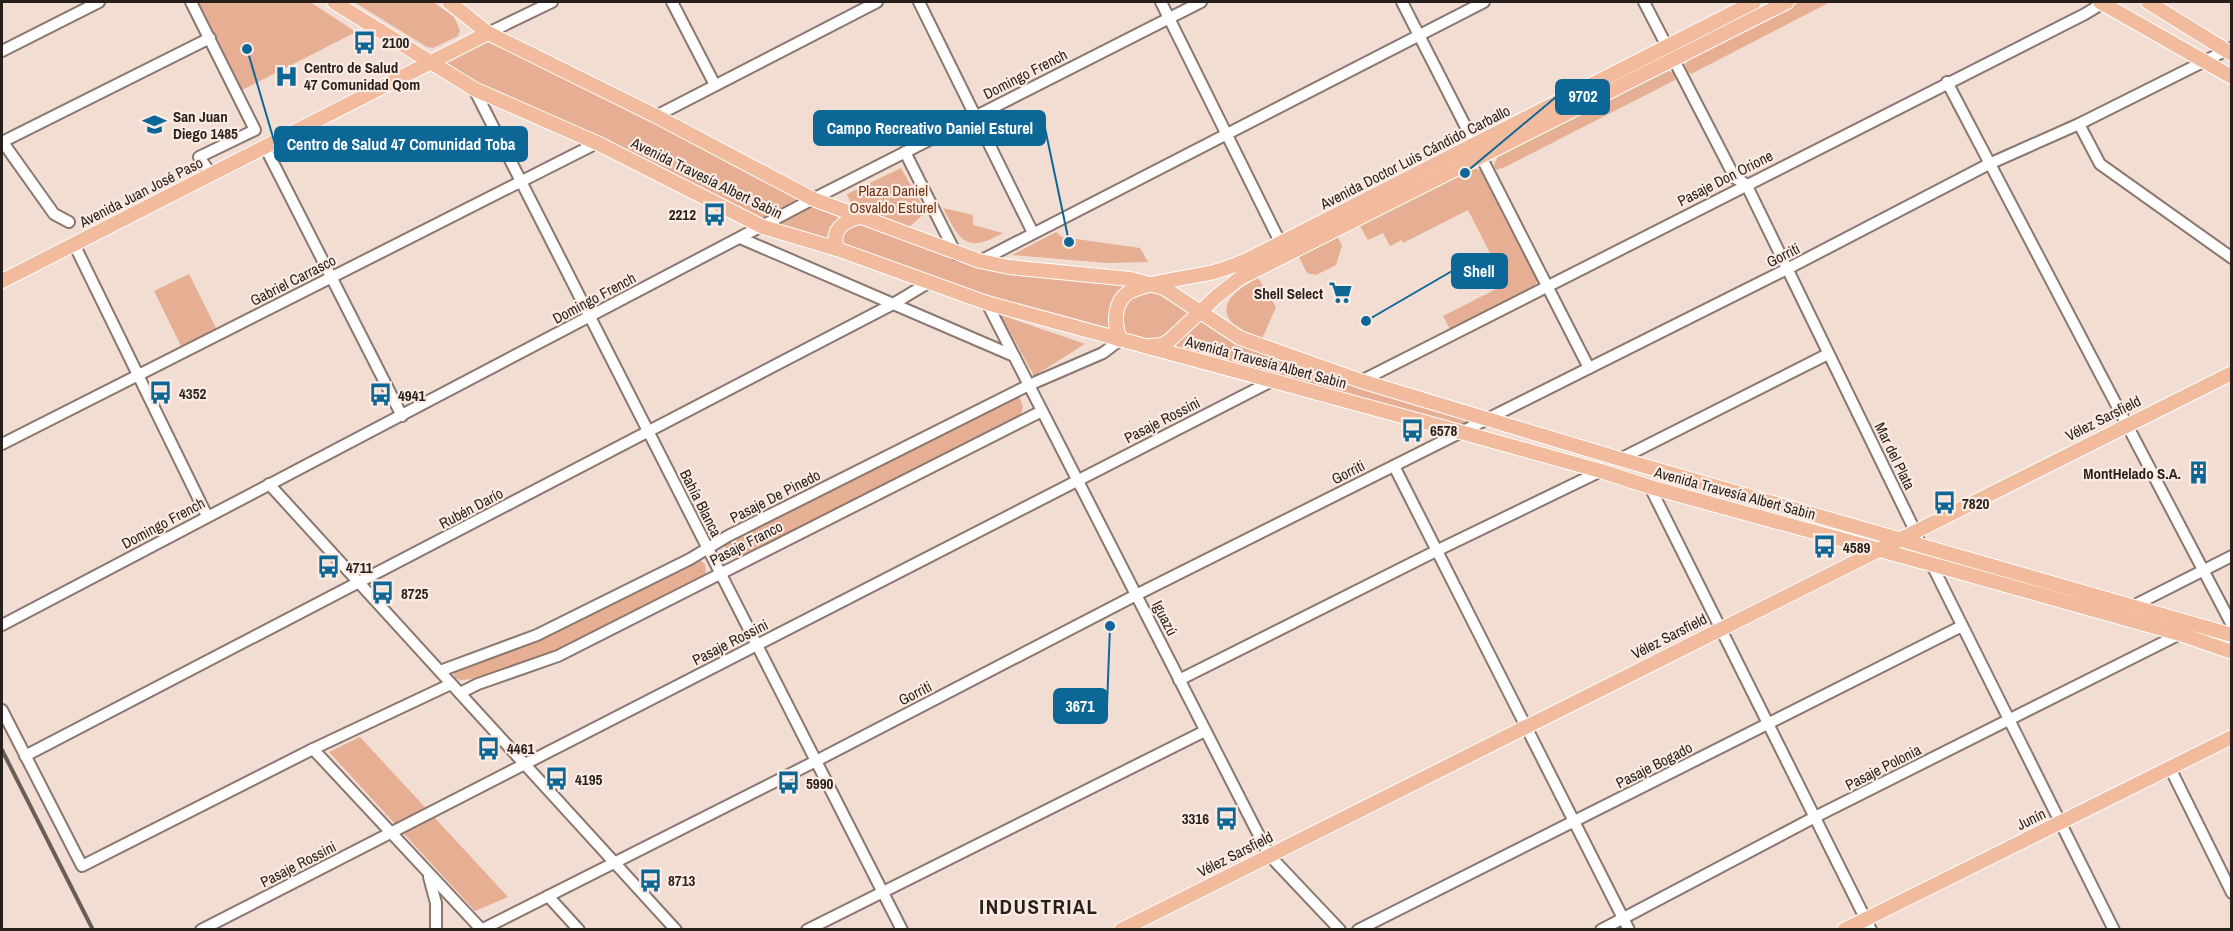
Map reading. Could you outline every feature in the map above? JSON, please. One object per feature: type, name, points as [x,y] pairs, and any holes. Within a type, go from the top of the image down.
[{"type":"main road","name":"Avenida Travesía Albert Sabin","points":[[334,2],[474,89],[597,143],[764,227],[837,249],[987,303],[1462,432],[1650,487],[2180,634],[2232,651]]},
{"type":"main road","name":"Avenida Travesía Albert Sabin","points":[[449,2],[488,33],[656,116],[813,199],[956,254],[1009,267],[1130,279],[1153,284],[1175,294],[1240,338],[1361,381],[1620,459],[2232,635]]},
{"type":"main road","name":"Avenida Doctor Luis Cándido Carballo","points":[[1142,345],[1162,345],[1170,340],[1217,296],[1240,278],[1284,250],[1479,150],[1668,46],[1754,2]]},
{"type":"main road","name":"Avenida Doctor Luis Cándido Carballo","points":[[1479,150],[1675,59],[1787,2]]},
{"type":"main road","points":[[2101,2],[2232,77]]},
{"type":"main road","points":[[2148,2],[2230,50]]},
{"type":"main road","name":"Avenida Juan José Paso","points":[[2,281],[488,33]]},
{"type":"main road","points":[[837,249],[834,242],[838,228],[851,219],[860,217]]},
{"type":"main road","name":"Avenida Doctor Luis Cándido Carballo","points":[[1120,340],[1116,325],[1120,302],[1130,291],[1217,271],[1284,250]]},
{"type":"main road","points":[[1175,294],[1183,314],[1182,324],[1177,333]]},
{"type":"main road","name":"Vélez Sarsfield","points":[[1121,930],[2232,373]]},
{"type":"main road","name":"Junín","points":[[1844,930],[1868,924],[2232,737]]},
{"type":"street","points":[[2,51],[99,2]]},
{"type":"street","points":[[191,2],[255,130],[199,157],[211,174]]},
{"type":"street","name":"Avenida Juan José Paso","points":[[488,33],[552,2]]},
{"type":"street","points":[[672,2],[715,85]]},
{"type":"street","points":[[656,116],[877,2]]},
{"type":"street","points":[[919,2],[1034,233]]},
{"type":"street","points":[[1161,2],[1284,250]]},
{"type":"street","name":"Domingo French","points":[[2,625],[268,484],[764,227],[813,199],[1201,2]]},
{"type":"street","points":[[1402,2],[1589,368]]},
{"type":"street","points":[[980,261],[1484,2]]},
{"type":"street","name":"Mar del Plata","points":[[1644,2],[1735,178],[1746,184],[1915,532],[2114,930]]},
{"type":"street","name":"Pasaje Don Orione","points":[[1361,381],[1548,284],[2085,14],[2101,2]]},
{"type":"street","points":[[69,222],[54,214],[2,141],[210,38]]},
{"type":"street","name":"Gorriti","points":[[481,929],[816,761],[1137,595],[1787,270],[1989,164],[2079,124],[2230,50]]},
{"type":"street","points":[[1947,82],[2232,625]]},
{"type":"street","name":"Bahía Blanca","points":[[474,89],[902,930]]},
{"type":"street","points":[[2079,124],[2100,164],[2232,258]]},
{"type":"street","name":"Gabriel Carrasco","points":[[2,444],[597,143]]},
{"type":"street","points":[[265,147],[402,416]]},
{"type":"street","points":[[905,153],[956,254]]},
{"type":"street","points":[[740,238],[1014,356]]},
{"type":"street","points":[[74,244],[207,516]]},
{"type":"street","name":"Rubén Darío","points":[[26,756],[893,304],[928,283]]},
{"type":"street","name":"Iguazú","points":[[987,303],[1269,855],[1340,930]]},
{"type":"street","name":"Pasaje De Pinedo","points":[[440,672],[537,635],[1029,385],[1103,353],[1120,340]]},
{"type":"street","points":[[1620,459],[1828,354]]},
{"type":"street","name":"Pasaje Rossini","points":[[201,930],[1272,381]]},
{"type":"street","name":"Pasaje Franco","points":[[460,693],[478,684],[558,656],[1042,411]]},
{"type":"street","points":[[1394,466],[1629,930]]},
{"type":"street","points":[[1179,680],[1601,471]]},
{"type":"street","points":[[268,484],[676,930]]},
{"type":"street","points":[[1650,487],[1868,924]]},
{"type":"street","points":[[2133,606],[2232,556]]},
{"type":"street","name":"Pasaje Bogado","points":[[1358,930],[1962,626]]},
{"type":"street","name":"Pasaje Polonia","points":[[1601,930],[1815,817],[2180,634]]},
{"type":"street","points":[[2,710],[82,866],[313,749],[452,684]]},
{"type":"street","points":[[807,930],[1205,731]]},
{"type":"street","points":[[313,749],[481,929]]},
{"type":"street","points":[[2170,768],[2232,893]]},
{"type":"street","points":[[428,874],[436,903],[436,930]]},
{"type":"street","points":[[548,896],[579,930]]},
{"type":"green space","points":[[198,2],[310,2],[356,32],[242,90]]},
{"type":"green space","points":[[354,2],[433,2],[454,17],[460,30],[458,36],[433,48],[427,47]]},
{"type":"green space","points":[[1800,2],[1830,2],[1691,74],[1687,71],[1685,64],[1690,59]]},
{"type":"green space","points":[[488,33],[814,199],[956,254],[1153,284],[1215,323],[1487,419],[1462,432],[1189,359],[763,227],[429,63]]},
{"type":"green space","points":[[1667,71],[1673,72],[1676,76],[1675,80],[1496,170],[1494,165],[1498,156]]},
{"type":"green space","name":"Plaza Daniel Osvaldo Esturel","points":[[901,168],[926,212],[908,228],[853,208],[847,194]]},
{"type":"green space","points":[[1474,168],[1483,171],[1539,278],[1533,289],[1451,331],[1443,316],[1506,284],[1468,210],[1403,243],[1402,240],[1390,246],[1383,233],[1368,240],[1360,226]]},
{"type":"green space","points":[[943,208],[973,215],[973,225],[1003,233],[980,243],[966,241],[954,229]]},
{"type":"green space","points":[[1056,232],[1062,237],[1140,248],[1148,262],[1106,263],[1012,255]]},
{"type":"green space","points":[[1338,237],[1342,246],[1336,265],[1316,275],[1307,273],[1299,257]]},
{"type":"green space","points":[[189,274],[217,330],[182,348],[154,291]]},
{"type":"green space","points":[[1258,278],[1276,307],[1262,339],[1235,326],[1227,316],[1226,309],[1228,302],[1238,290]]},
{"type":"green space","points":[[1001,315],[1085,344],[1034,376]]},
{"type":"green space","points":[[1014,396],[1019,397],[1022,404],[1020,415],[740,558],[733,558],[727,554],[725,545],[729,540]]},
{"type":"green space","points":[[696,561],[705,564],[706,573],[703,576],[560,650],[473,679],[455,678],[456,670],[542,639]]},
{"type":"green space","points":[[360,737],[508,897],[475,911],[329,752]]},
{"type":"railway","points":[[2,750],[93,930]]},
{"type":"place","name":"2100","points":[[364,42]]},
{"type":"place","name":"Centro de Salud 47 Comunidad Toba","points":[[247,49]]},
{"type":"place","name":"Centro de Salud 47 Comunidad Qom","points":[[286,76]]},
{"type":"place","name":"San Juan Diego 1485","points":[[155,125]]},
{"type":"place","name":"9702","points":[[1465,173]]},
{"type":"place","name":"2212","points":[[714,214]]},
{"type":"place","name":"Campo Recreativo Daniel Esturel","points":[[1069,242]]},
{"type":"place","name":"Shell Select","points":[[1341,293]]},
{"type":"place","name":"Shell","points":[[1366,321]]},
{"type":"place","name":"4352","points":[[161,393]]},
{"type":"place","name":"4941","points":[[380,395]]},
{"type":"place","name":"6578","points":[[1412,430]]},
{"type":"place","name":"MontHelado S.A.","points":[[2199,473]]},
{"type":"place","name":"7820","points":[[1944,503]]},
{"type":"place","name":"4589","points":[[1825,547]]},
{"type":"place","name":"4711","points":[[328,567]]},
{"type":"place","name":"8725","points":[[383,593]]},
{"type":"place","name":"3671","points":[[1110,626]]},
{"type":"place","name":"4461","points":[[489,748]]},
{"type":"place","name":"4195","points":[[557,779]]},
{"type":"place","name":"5990","points":[[788,783]]},
{"type":"place","name":"3316","points":[[1227,818]]},
{"type":"place","name":"8713","points":[[650,880]]},
{"type":"district","name":"INDUSTRIAL","points":[[1039,906]]}]
